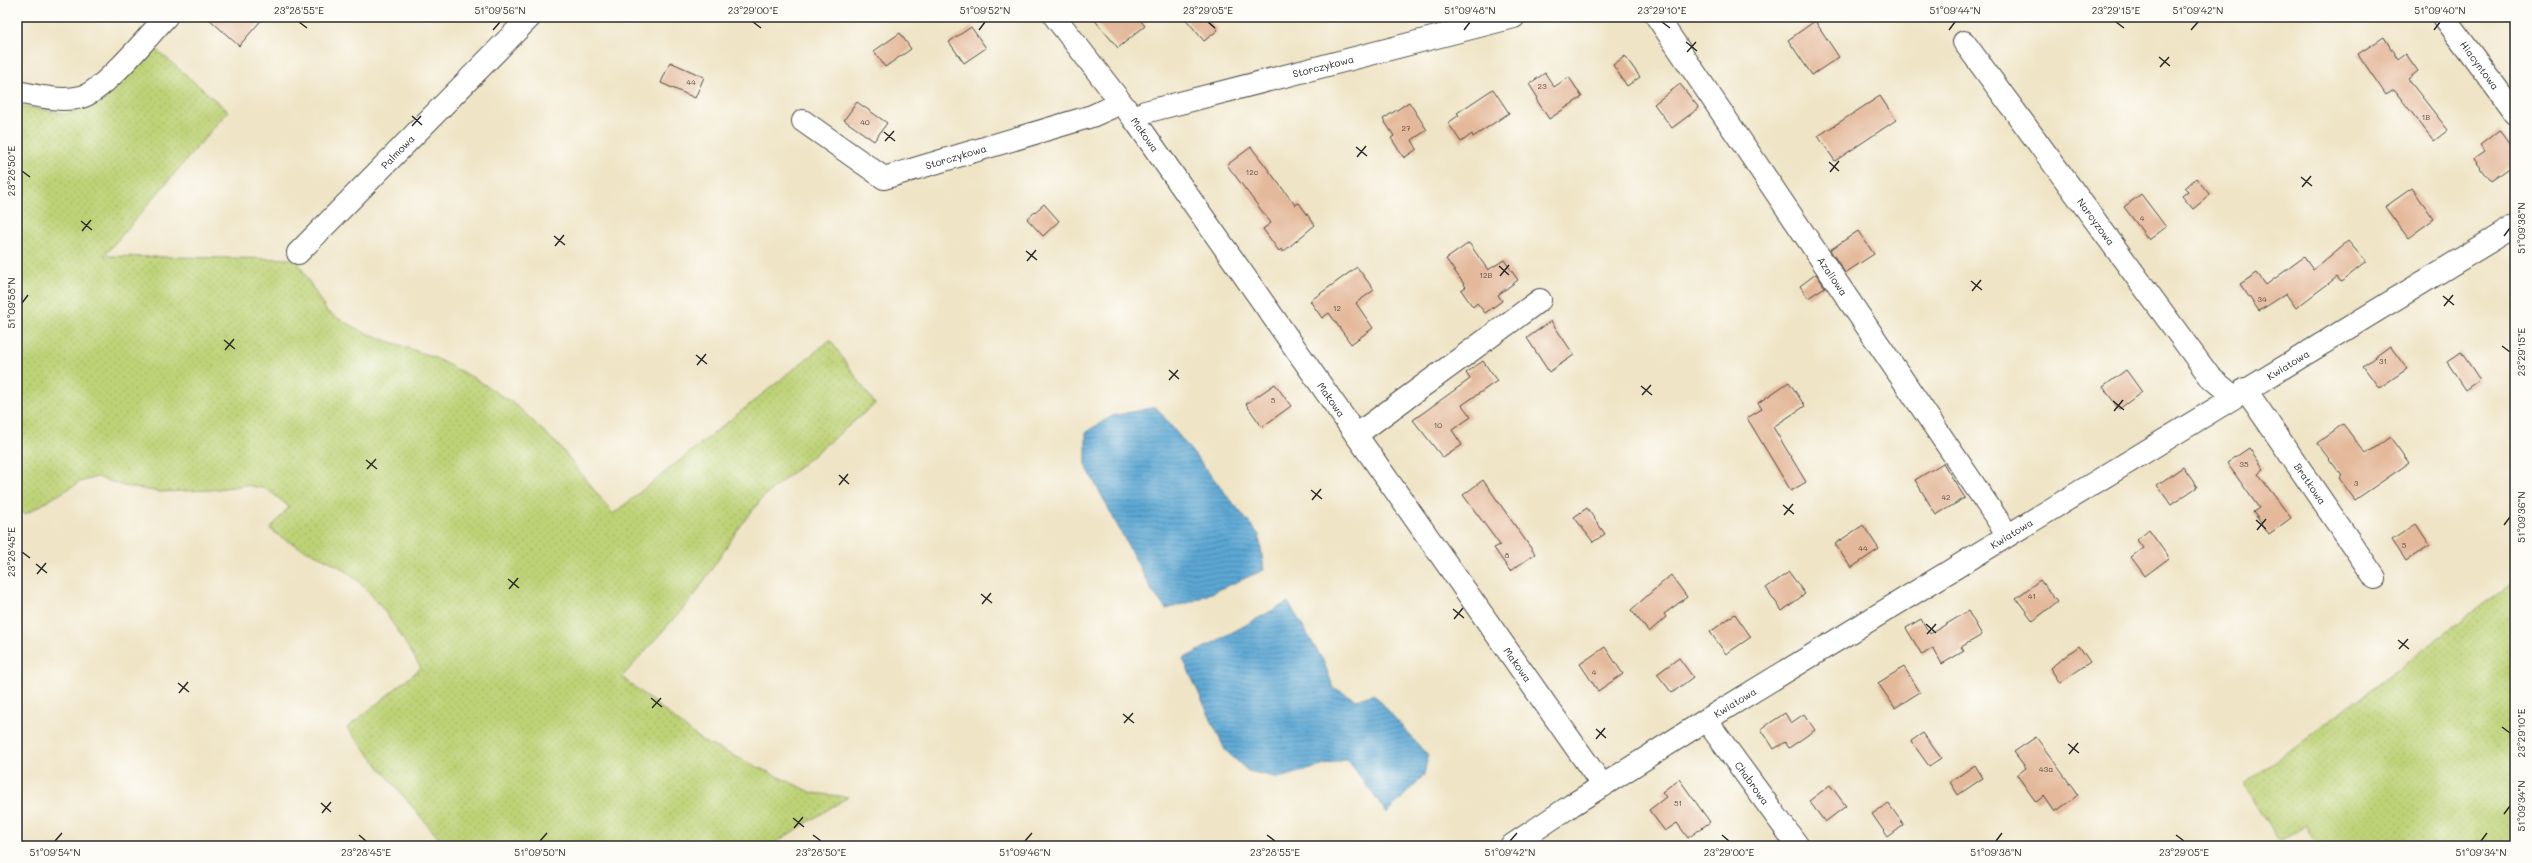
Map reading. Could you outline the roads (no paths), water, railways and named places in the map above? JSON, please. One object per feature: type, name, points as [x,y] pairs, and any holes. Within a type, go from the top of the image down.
[{"type":"street","points":[[17,92],[58,99],[82,97],[102,85],[166,17]]},
{"type":"street","name":"Palmowa","points":[[298,253],[530,17]]},
{"type":"street","name":"Makowa","points":[[1055,17],[1127,111],[1603,786]]},
{"type":"street","name":"Storczykowa","points":[[803,120],[884,178],[1092,116],[1127,111],[1153,110],[1514,17]]},
{"type":"street","name":"Azaliowa","points":[[1657,17],[2008,535]]},
{"type":"street","name":"Hiacyntowa","points":[[2444,17],[2515,113]]},
{"type":"street","name":"Narcyzowa","points":[[1964,42],[2210,377],[2239,393]]},
{"type":"street","name":"Kwiatowa","points":[[1512,846],[1706,720],[2239,393],[2515,226]]},
{"type":"street","points":[[1356,435],[1540,300]]},
{"type":"street","name":"Bratkowa","points":[[2239,393],[2375,578]]},
{"type":"street","name":"Chabrowa","points":[[1706,720],[1798,846]]},
{"type":"water","points":[[1156,407],[1259,535],[1264,570],[1191,602],[1166,609],[1152,591],[1086,466],[1086,432],[1112,416]]},
{"type":"water","points":[[1288,602],[1324,662],[1333,687],[1356,700],[1374,694],[1428,756],[1424,775],[1387,813],[1347,759],[1279,778],[1248,771],[1225,750],[1183,659]]}]
